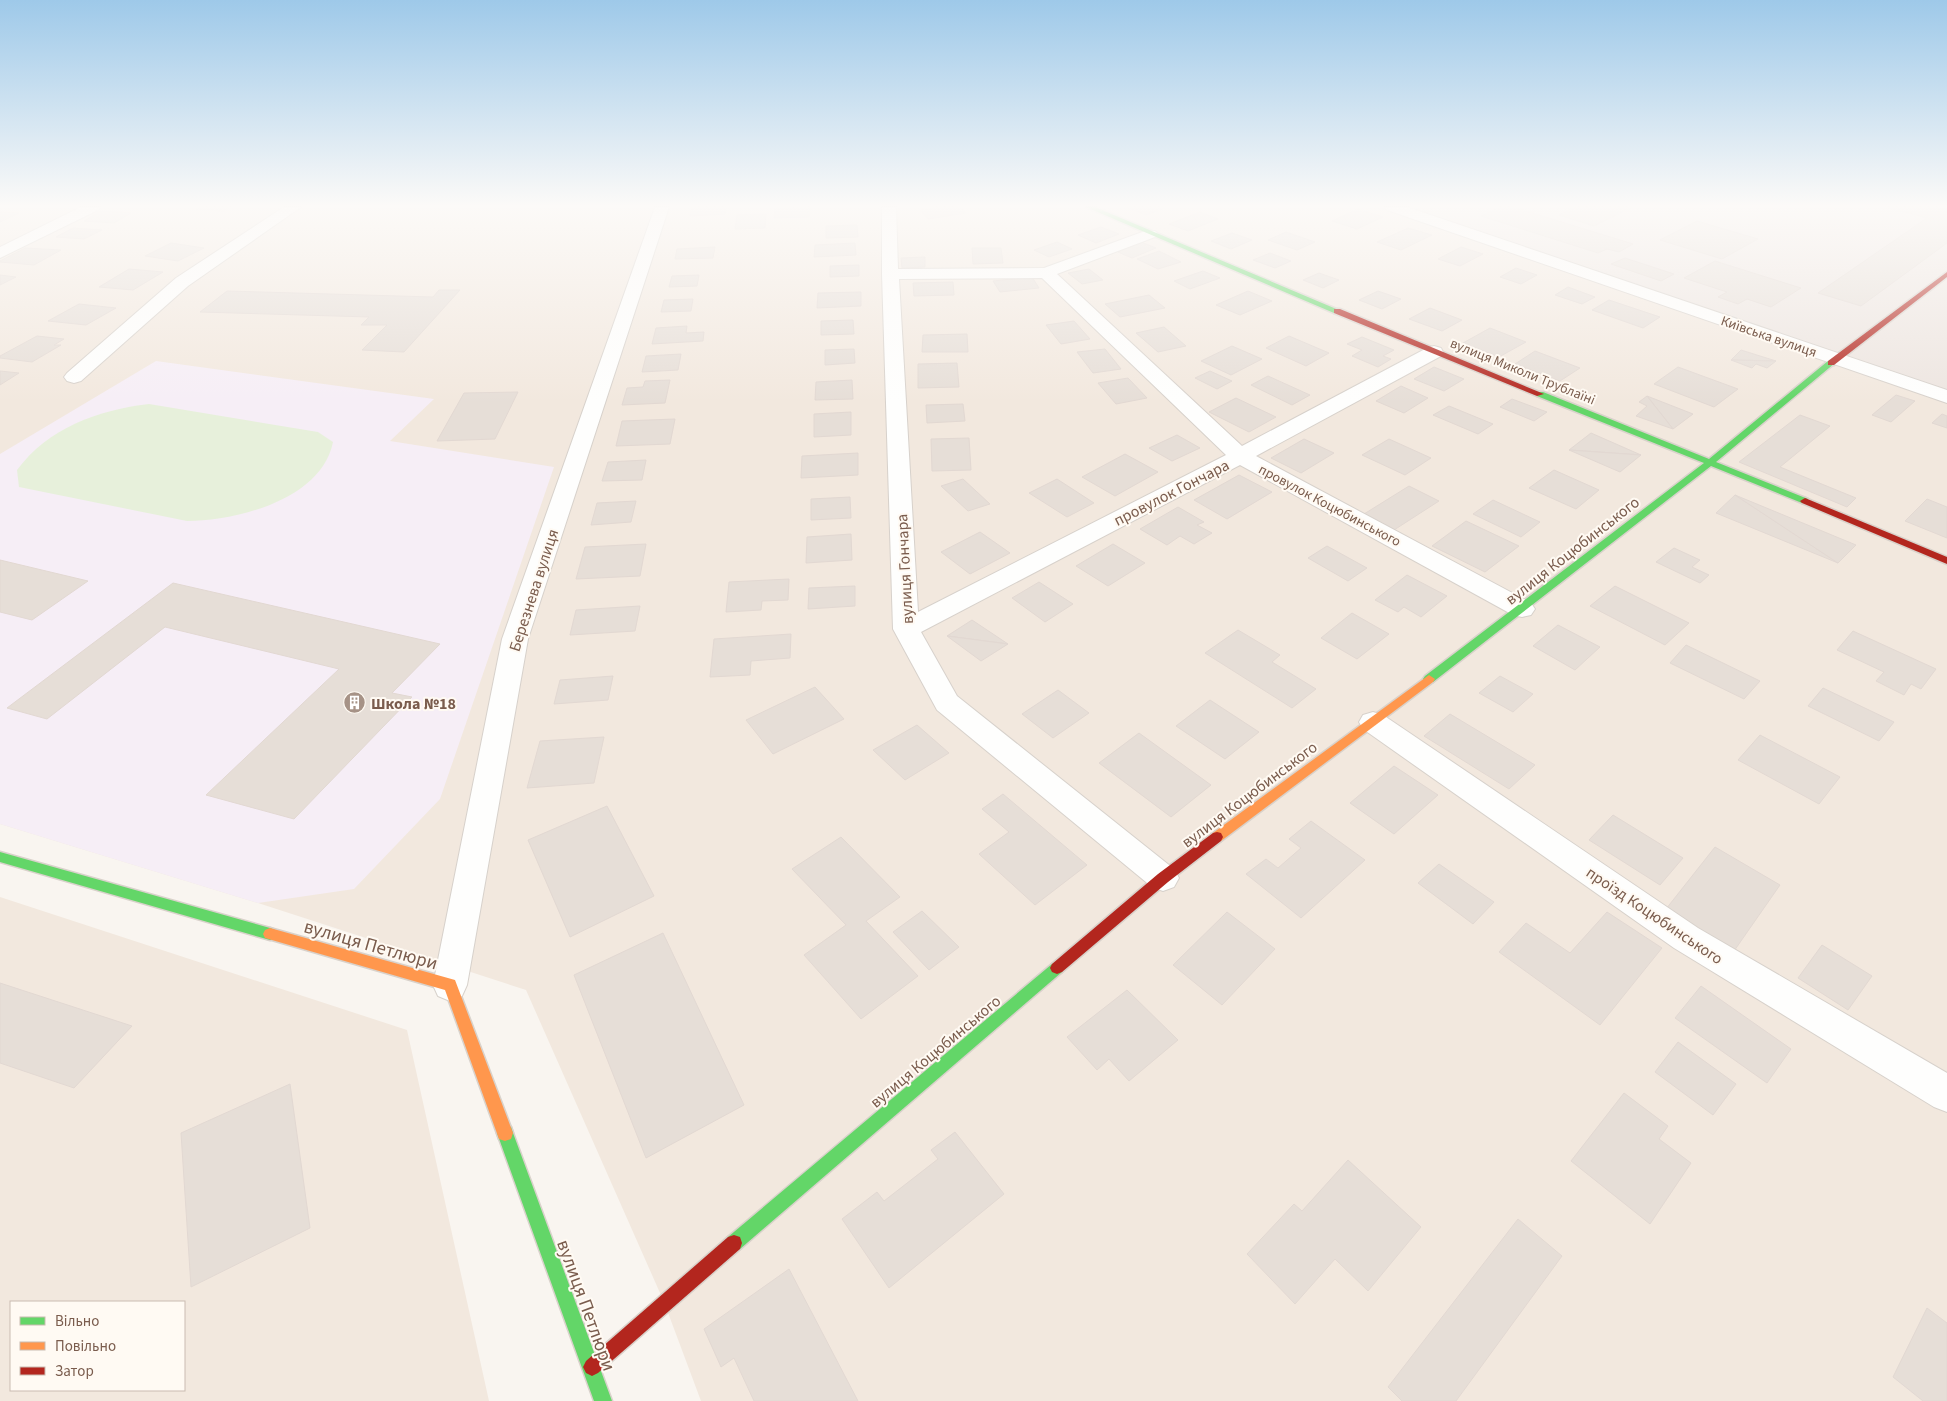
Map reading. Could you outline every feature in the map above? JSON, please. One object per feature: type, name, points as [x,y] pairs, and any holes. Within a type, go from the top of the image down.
[{"type":"street","points":[[74,377],[182,282],[196,272]]},
{"type":"street","name":"Березнева вулиця","points":[[450,985],[515,639],[640,272]]},
{"type":"street","name":"вулиця Миколи Трублаїні","points":[[1242,272],[1434,352],[1711,462],[1947,561]]},
{"type":"street","name":"Київська вулиця","points":[[1583,272],[1947,397]]},
{"type":"street","points":[[890,274],[1046,273]]},
{"type":"street","name":"провулок Коцюбинського","points":[[1046,273],[1240,456],[1522,609]]},
{"type":"street","name":"вулиця Гончара","points":[[890,274],[906,629],[947,703],[1163,878]]},
{"type":"street","name":"вулиця Коцюбинського","points":[[592,1367],[664,1302],[1163,878],[1522,609],[1711,462],[1836,359],[1947,274]]},
{"type":"street","name":"провулок Гончара","points":[[906,629],[1240,456],[1434,352]]},
{"type":"street","name":"проїзд Коцюбинського","points":[[1373,722],[1686,938],[1947,1094]]},
{"type":"street","name":"вулиця Петлюри","points":[[0,856],[450,985],[603,1401]]},
{"type":"shaded area","points":[[0,272],[1593,272],[1947,394],[1947,1401],[701,1401],[664,1302],[526,990],[258,903],[0,824]]},
{"type":"shaded area","points":[[1593,272],[1947,272],[1947,394]]},
{"type":"shaded area","points":[[156,361],[434,399],[390,441],[554,467],[440,799],[354,889],[258,903],[0,824],[0,454]]},
{"type":"shaded area","points":[[0,897],[407,1030],[489,1401],[0,1401]]},
{"type":"green space","points":[[149,404],[318,432],[333,442],[326,462],[313,478],[295,492],[275,503],[229,517],[187,521],[19,487],[17,470],[29,455],[59,432],[93,416]]},
{"type":"building","points":[[123,272],[162,272],[133,290],[99,287]]},
{"type":"building","points":[[830,272],[859,272],[859,276],[830,277]]},
{"type":"building","points":[[1093,272],[1103,280],[1082,284],[1068,273]]},
{"type":"building","points":[[1199,272],[1206,272],[1220,278],[1190,289],[1174,281]]},
{"type":"building","points":[[1508,272],[1529,272],[1537,275],[1521,284],[1500,277]]},
{"type":"building","points":[[1636,272],[1674,274],[1661,281]]},
{"type":"building","points":[[1694,272],[1751,272],[1801,288],[1771,307],[1747,299],[1738,304],[1718,297],[1727,292],[1684,278]]},
{"type":"building","points":[[1848,272],[1907,272],[1861,306],[1818,293]]},
{"type":"building","points":[[1319,273],[1339,280],[1323,288],[1303,280]]},
{"type":"building","points":[[0,275],[16,277],[0,285]]},
{"type":"building","points":[[699,275],[697,286],[669,287],[672,276]]},
{"type":"building","points":[[1032,277],[1039,288],[1000,292],[993,281]]},
{"type":"building","points":[[953,282],[954,295],[914,296],[913,283]]},
{"type":"building","points":[[1568,287],[1595,297],[1582,304],[1555,295]]},
{"type":"building","points":[[439,290],[460,290],[404,352],[362,350],[387,325],[361,325],[369,317],[200,312],[227,291],[433,297]]},
{"type":"building","points":[[1248,291],[1272,301],[1240,315],[1216,305]]},
{"type":"building","points":[[1378,291],[1401,299],[1382,309],[1359,300]]},
{"type":"building","points":[[861,292],[861,306],[817,308],[818,293]]},
{"type":"building","points":[[1149,295],[1165,308],[1120,317],[1105,304]]},
{"type":"building","points":[[693,299],[691,311],[661,312],[664,300]]},
{"type":"building","points":[[1609,300],[1660,317],[1643,328],[1592,310]]},
{"type":"building","points":[[79,304],[116,308],[86,325],[48,321]]},
{"type":"building","points":[[1430,308],[1462,320],[1442,331],[1409,319]]},
{"type":"building","points":[[853,320],[854,334],[821,335],[821,321]]},
{"type":"building","points":[[1074,321],[1090,339],[1061,344],[1046,325]]},
{"type":"building","points":[[687,326],[686,333],[704,332],[703,341],[652,344],[656,328]]},
{"type":"building","points":[[1164,327],[1186,346],[1158,352],[1136,333]]},
{"type":"building","points":[[1490,328],[1526,342],[1499,357],[1463,343]]},
{"type":"building","points":[[967,334],[968,352],[922,352],[923,335]]},
{"type":"building","points":[[37,336],[64,339],[54,345],[61,345],[32,362],[0,358],[0,356]]},
{"type":"building","points":[[1289,336],[1329,353],[1306,366],[1266,348]]},
{"type":"building","points":[[1362,337],[1394,350],[1383,356],[1391,359],[1378,367],[1352,356],[1362,350],[1347,344]]},
{"type":"building","points":[[1232,346],[1262,359],[1231,375],[1201,361]]},
{"type":"building","points":[[854,349],[855,363],[825,365],[825,350]]},
{"type":"building","points":[[1105,349],[1121,369],[1093,373],[1077,352]]},
{"type":"building","points":[[1741,350],[1776,361],[1731,360]]},
{"type":"building","points":[[1535,351],[1580,368],[1560,381],[1515,364]]},
{"type":"building","points":[[681,354],[678,370],[642,372],[646,356]]},
{"type":"building","points":[[1731,360],[1776,361],[1767,368],[1756,364],[1752,368]]},
{"type":"building","points":[[957,363],[959,387],[918,388],[918,364]]},
{"type":"building","points":[[1434,367],[1464,379],[1444,391],[1414,379]]},
{"type":"building","points":[[1678,367],[1738,389],[1714,407],[1654,384]]},
{"type":"building","points":[[0,371],[19,373],[0,385]]},
{"type":"building","points":[[1210,371],[1232,381],[1217,389],[1195,378]]},
{"type":"building","points":[[1268,376],[1310,395],[1292,405],[1251,385]]},
{"type":"building","points":[[1128,378],[1147,398],[1116,404],[1098,383]]},
{"type":"building","points":[[670,380],[665,403],[622,405],[627,388],[643,387],[645,381]]},
{"type":"building","points":[[852,380],[853,399],[815,400],[816,382]]},
{"type":"building","points":[[1401,386],[1428,398],[1404,413],[1376,401]]},
{"type":"building","points":[[518,392],[495,439],[437,441],[464,393]]},
{"type":"building","points":[[1896,395],[1915,401],[1891,422],[1872,415]]},
{"type":"building","points":[[1647,396],[1693,414],[1673,429]]},
{"type":"building","points":[[1647,396],[1673,429],[1636,416],[1647,406],[1639,402]]},
{"type":"building","points":[[1236,398],[1276,417],[1249,432],[1209,412]]},
{"type":"building","points":[[1512,399],[1547,412],[1534,421],[1500,407]]},
{"type":"building","points":[[963,404],[965,421],[927,423],[926,405]]},
{"type":"building","points":[[1449,406],[1493,424],[1478,434],[1433,415]]},
{"type":"building","points":[[851,412],[851,435],[814,437],[814,414]]},
{"type":"building","points":[[1942,414],[1947,416],[1947,428],[1932,423]]},
{"type":"building","points":[[1800,415],[1830,426],[1780,467],[1856,498],[1847,507],[1739,462]]},
{"type":"building","points":[[675,419],[670,444],[616,446],[622,421]]},
{"type":"building","points":[[1591,433],[1641,455],[1569,450]]},
{"type":"building","points":[[1177,435],[1200,448],[1172,461],[1149,448]]},
{"type":"building","points":[[969,438],[971,470],[932,471],[931,439]]},
{"type":"building","points":[[1304,439],[1334,453],[1301,473],[1271,458]]},
{"type":"building","points":[[1389,439],[1431,458],[1405,475],[1362,455]]},
{"type":"building","points":[[1569,450],[1641,455],[1620,472]]},
{"type":"building","points":[[858,453],[858,475],[801,478],[802,456]]},
{"type":"building","points":[[1125,454],[1158,472],[1115,496],[1082,477]]},
{"type":"building","points":[[646,460],[642,480],[602,481],[608,462]]},
{"type":"building","points":[[1554,470],[1599,490],[1576,509],[1529,488]]},
{"type":"building","points":[[1239,475],[1272,492],[1227,519],[1194,500]]},
{"type":"building","points":[[963,479],[990,504],[968,511],[941,486]]},
{"type":"building","points":[[1057,479],[1094,503],[1067,517],[1029,493]]},
{"type":"building","points":[[1409,486],[1439,501],[1394,530],[1364,514]]},
{"type":"building","points":[[1735,495],[1838,563],[1716,513]]},
{"type":"building","points":[[1735,495],[1856,545],[1838,563]]},
{"type":"building","points":[[850,497],[851,518],[811,520],[811,499]]},
{"type":"building","points":[[1927,499],[1947,507],[1947,538],[1905,521]]},
{"type":"building","points":[[1493,500],[1540,522],[1521,537],[1473,514]]},
{"type":"building","points":[[636,501],[631,522],[591,525],[597,503]]},
{"type":"building","points":[[1178,507],[1204,522],[1197,525],[1212,533],[1194,544],[1180,536],[1167,545],[1140,529]]},
{"type":"building","points":[[1466,521],[1519,546],[1485,572],[1432,546]]},
{"type":"building","points":[[980,532],[1010,553],[970,574],[941,552]]},
{"type":"building","points":[[851,534],[852,560],[806,563],[807,537]]},
{"type":"building","points":[[646,544],[640,576],[576,579],[585,547]]},
{"type":"building","points":[[1113,544],[1145,563],[1108,586],[1076,566]]},
{"type":"building","points":[[1327,546],[1367,568],[1348,581],[1308,558]]},
{"type":"building","points":[[1674,548],[1700,560],[1692,567],[1709,575],[1700,583],[1656,562]]},
{"type":"building","points":[[0,560],[88,581],[32,620],[0,612]]},
{"type":"building","points":[[1407,575],[1447,596],[1421,617],[1404,607],[1398,612],[1375,600]]},
{"type":"building","points":[[789,579],[788,600],[762,601],[761,610],[726,612],[729,582]]},
{"type":"building","points":[[1039,582],[1073,604],[1045,622],[1012,598]]},
{"type":"building","name":"Школа №18","points":[[173,583],[440,644],[392,693],[412,697],[294,819],[206,795],[339,669],[165,627],[47,719],[7,708]]},
{"type":"building","points":[[855,586],[855,606],[808,609],[809,588]]},
{"type":"building","points":[[1615,586],[1689,623],[1665,645],[1590,606]]},
{"type":"building","points":[[640,606],[635,631],[570,635],[576,610]]},
{"type":"building","points":[[1352,613],[1389,634],[1357,659],[1321,638]]},
{"type":"building","points":[[972,620],[1008,644],[947,636]]},
{"type":"building","points":[[1558,625],[1600,647],[1575,670],[1533,646]]},
{"type":"building","points":[[1238,630],[1280,655],[1272,662],[1316,689],[1292,708],[1205,653]]},
{"type":"building","points":[[1853,631],[1936,669],[1921,689],[1911,684],[1904,695],[1876,681],[1884,672],[1837,650]]},
{"type":"building","points":[[791,634],[790,658],[751,661],[750,675],[710,677],[714,639]]},
{"type":"building","points":[[947,636],[1008,644],[981,661]]},
{"type":"building","points":[[1686,645],[1760,681],[1744,699],[1670,663]]},
{"type":"building","points":[[613,676],[608,700],[554,704],[560,680]]},
{"type":"building","points":[[1500,676],[1533,694],[1513,712],[1479,693]]},
{"type":"building","points":[[815,687],[844,719],[773,754],[746,720]]},
{"type":"building","points":[[1823,688],[1894,722],[1879,741],[1808,706]]},
{"type":"building","points":[[1058,690],[1089,713],[1053,738],[1022,714]]},
{"type":"building","points":[[1210,700],[1259,732],[1225,759],[1176,726]]},
{"type":"building","points":[[1450,714],[1535,765],[1509,789],[1424,736]]},
{"type":"building","points":[[917,725],[949,753],[905,780],[873,750]]},
{"type":"building","points":[[1139,733],[1211,785],[1171,817],[1099,763]]},
{"type":"building","points":[[1760,735],[1840,777],[1819,804],[1738,760]]},
{"type":"building","points":[[604,737],[594,783],[527,788],[540,741]]},
{"type":"building","points":[[1394,766],[1438,795],[1394,834],[1350,803]]},
{"type":"building","points":[[1003,794],[1087,865],[1035,905],[979,854],[1009,832],[982,809]]},
{"type":"building","points":[[607,806],[654,896],[570,937],[528,840]]},
{"type":"building","points":[[1613,815],[1683,858],[1660,885],[1589,840]]},
{"type":"building","points":[[1311,821],[1365,860],[1301,918],[1246,874],[1266,859],[1278,868],[1301,848],[1289,839]]},
{"type":"building","points":[[841,837],[900,897],[866,921],[918,976],[861,1019],[804,955],[846,925],[792,869]]},
{"type":"building","points":[[1715,847],[1780,885],[1734,951],[1666,909]]},
{"type":"building","points":[[1439,864],[1494,902],[1473,924],[1418,883]]},
{"type":"building","points":[[922,911],[959,947],[929,970],[893,932]]},
{"type":"building","points":[[1227,912],[1275,949],[1222,1005],[1173,965]]},
{"type":"building","points":[[1607,912],[1662,948],[1600,1025],[1499,952],[1526,923],[1570,953]]},
{"type":"building","points":[[663,933],[744,1105],[646,1158],[574,975]]},
{"type":"building","points":[[1822,945],[1872,976],[1848,1010],[1798,978]]},
{"type":"building","points":[[0,983],[132,1026],[74,1088],[0,1063]]},
{"type":"building","points":[[1701,986],[1791,1049],[1767,1083],[1675,1018]]},
{"type":"building","points":[[1127,990],[1178,1040],[1129,1081],[1109,1059],[1097,1070],[1067,1037]]},
{"type":"building","points":[[1678,1042],[1736,1084],[1713,1115],[1655,1072]]},
{"type":"building","points":[[290,1084],[310,1228],[191,1287],[181,1133]]},
{"type":"building","points":[[1624,1093],[1668,1126],[1659,1139],[1691,1163],[1650,1224],[1571,1161]]},
{"type":"building","points":[[955,1132],[1004,1194],[889,1288],[842,1219],[877,1192],[884,1201],[938,1159],[931,1150]]},
{"type":"building","points":[[1348,1160],[1421,1227],[1368,1291],[1335,1259],[1295,1304],[1247,1254],[1294,1204],[1302,1211]]},
{"type":"building","points":[[1518,1219],[1562,1256],[1456,1401],[1402,1401],[1388,1387]]},
{"type":"building","points":[[789,1269],[858,1401],[754,1401],[734,1358],[721,1367],[704,1329]]},
{"type":"building","points":[[1927,1308],[1947,1323],[1947,1401],[1923,1401],[1893,1377]]},
{"type":"traffic: fast","points":[[1245,272],[1337,311]]},
{"type":"traffic: fast","points":[[1429,679],[1711,462],[1831,363]]},
{"type":"traffic: fast","points":[[1540,394],[1805,501]]},
{"type":"traffic: fast","points":[[0,857],[270,934]]},
{"type":"traffic: fast","points":[[734,1243],[1057,968]]},
{"type":"traffic: fast","points":[[505,1133],[603,1401]]},
{"type":"traffic: slow","points":[[1217,837],[1429,679]]},
{"type":"traffic: slow","points":[[270,934],[450,985],[505,1133]]},
{"type":"traffic: jam","points":[[1831,363],[1947,274]]},
{"type":"traffic: jam","points":[[1337,311],[1540,394]]},
{"type":"traffic: jam","points":[[1805,501],[1947,561]]},
{"type":"traffic: jam","points":[[1057,968],[1163,878],[1217,837]]},
{"type":"traffic: jam","points":[[592,1367],[734,1243]]},
{"type":"place","name":"Школа №18","points":[[355,703]]}]
